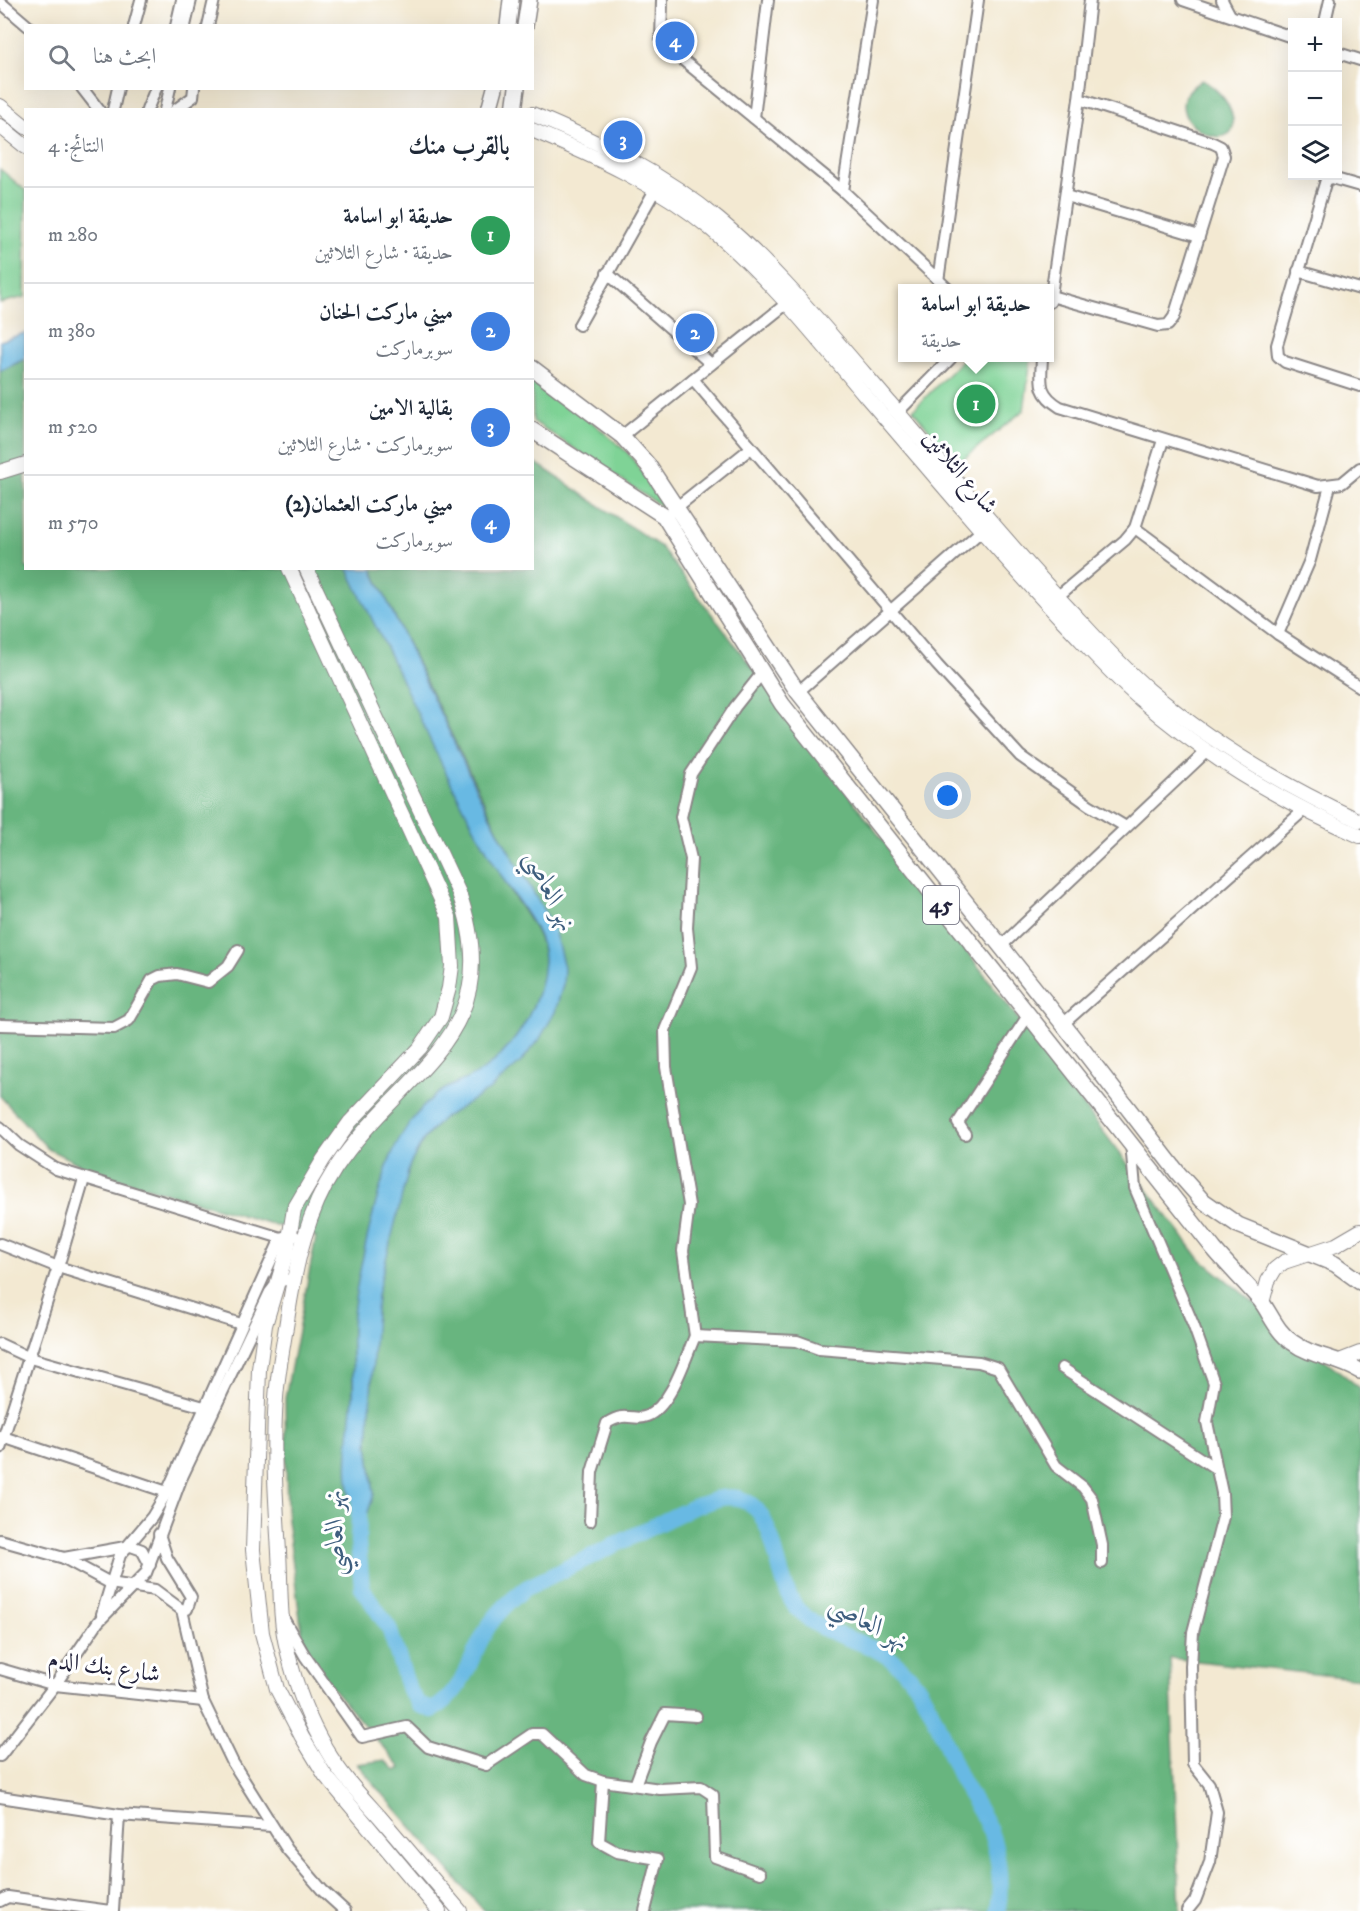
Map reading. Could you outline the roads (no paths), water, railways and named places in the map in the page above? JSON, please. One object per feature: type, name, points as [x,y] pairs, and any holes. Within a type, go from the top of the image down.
[{"type":"highway","points":[[508,24],[511,0]]},
{"type":"highway","points":[[525,24],[529,0]]},
{"type":"highway","points":[[490,108],[494,90]]},
{"type":"highway","points":[[517,90],[517,108]]},
{"type":"highway","name":"45","points":[[534,370],[622,436],[648,465],[670,512],[782,704],[1214,1249],[1262,1303],[1278,1328],[1290,1342],[1311,1353],[1342,1360],[1360,1371]]},
{"type":"highway","name":"45","points":[[534,431],[670,512],[798,692],[1063,1024],[1178,1173],[1203,1200],[1238,1225],[1306,1255],[1335,1264],[1360,1282]]},
{"type":"main road","points":[[0,106],[24,125]]},
{"type":"main road","points":[[534,115],[626,158],[697,203],[743,242],[811,322],[898,412],[990,523],[1057,597],[1102,653],[1216,741],[1269,775],[1360,821]]},
{"type":"main road","points":[[0,126],[24,145]]},
{"type":"main road","name":"شارع الثلاثين","points":[[534,131],[582,150],[655,190],[711,229],[786,304],[811,322],[980,532],[1102,653],[1139,699],[1206,752],[1262,789],[1360,836]]},
{"type":"main road","points":[[0,472],[24,465]]},
{"type":"main road","points":[[290,570],[449,917],[452,966],[446,1004],[432,1034],[350,1122],[323,1160],[294,1209],[285,1236],[278,1282],[263,1341],[259,1369],[253,1550],[262,1633],[277,1689],[325,1775],[439,1911]]},
{"type":"main road","points":[[307,570],[459,893],[466,914],[471,957],[470,978],[461,1017],[444,1047],[367,1128],[335,1169],[318,1200],[304,1239],[294,1278],[276,1401],[275,1476],[286,1646],[296,1681],[326,1749],[345,1777],[460,1911]]},
{"type":"main road","points":[[1262,789],[1269,775]]},
{"type":"main road","points":[[1262,1303],[1275,1269],[1284,1262],[1336,1245],[1360,1231]]},
{"type":"main road","points":[[245,1329],[263,1341]]},
{"type":"main road","points":[[1342,1360],[1360,1353]]},
{"type":"street","points":[[135,24],[141,0]]},
{"type":"street","points":[[176,24],[182,0]]},
{"type":"street","points":[[185,24],[191,0]]},
{"type":"street","points":[[208,24],[214,0]]},
{"type":"street","points":[[662,0],[661,42],[843,191],[942,284]]},
{"type":"street","points":[[754,118],[768,0]]},
{"type":"street","points":[[843,191],[873,0]]},
{"type":"street","points":[[938,280],[978,0]]},
{"type":"street","points":[[1052,284],[1079,99],[1090,0]]},
{"type":"street","points":[[1183,0],[1288,35]]},
{"type":"street","points":[[1222,0],[1230,15]]},
{"type":"street","points":[[1326,18],[1330,0]]},
{"type":"street","points":[[0,2],[26,24]]},
{"type":"street","points":[[1342,53],[1360,60]]},
{"type":"street","points":[[84,90],[97,108]]},
{"type":"street","points":[[113,108],[118,90]]},
{"type":"street","points":[[148,108],[155,90]]},
{"type":"street","points":[[165,108],[170,90]]},
{"type":"street","points":[[178,108],[193,97],[194,90]]},
{"type":"street","points":[[1054,300],[1158,327],[1168,325],[1174,317],[1224,156],[1221,147],[1079,99]]},
{"type":"street","points":[[1360,186],[1332,178],[1326,180],[1277,345],[1278,356],[1285,362],[1360,386]]},
{"type":"street","points":[[579,325],[655,190]]},
{"type":"street","points":[[1066,196],[1199,237]]},
{"type":"street","points":[[1298,271],[1360,289]]},
{"type":"street","points":[[607,273],[711,364]]},
{"type":"street","points":[[622,436],[786,304]]},
{"type":"street","points":[[898,412],[946,362]]},
{"type":"street","points":[[1042,362],[1040,385],[1047,399],[1059,407],[1318,486],[1342,483],[1360,468]]},
{"type":"street","points":[[693,379],[892,612],[1020,756],[1089,806],[1126,827]]},
{"type":"street","points":[[1057,597],[1125,540],[1135,528],[1163,440]]},
{"type":"street","points":[[670,512],[751,448]]},
{"type":"street","points":[[1278,634],[1311,560],[1330,486]]},
{"type":"street","points":[[1135,528],[1278,634],[1360,687]]},
{"type":"street","points":[[798,692],[892,612],[980,532]]},
{"type":"street","points":[[590,1521],[592,1472],[607,1423],[620,1415],[645,1417],[664,1404],[695,1336],[682,1251],[689,1205],[666,1067],[665,1030],[691,967],[687,928],[691,859],[681,817],[691,774],[735,707],[762,673]]},
{"type":"street","points":[[1000,947],[1206,752]]},
{"type":"street","points":[[1063,1024],[1304,811]]},
{"type":"street","points":[[0,1025],[114,1028],[129,1020],[152,980],[159,976],[177,974],[208,982],[228,966],[238,950]]},
{"type":"street","points":[[965,1134],[958,1123],[1029,1014]]},
{"type":"street","points":[[0,1127],[19,1145],[56,1169],[285,1236],[304,1239]]},
{"type":"street","points":[[1131,1143],[1135,1188],[1193,1323],[1214,1383],[1206,1422],[1222,1493],[1223,1517],[1193,1632],[1191,1666],[1192,1764],[1209,1784],[1217,1812],[1210,1862],[1193,1908]]},
{"type":"street","points":[[84,1179],[30,1358],[1,1440],[167,1492]]},
{"type":"street","points":[[0,1755],[55,1685],[98,1622],[116,1602],[136,1587],[150,1565],[159,1534],[285,1236]]},
{"type":"street","points":[[0,1244],[58,1267],[245,1329]]},
{"type":"street","points":[[98,1622],[116,1564],[125,1546],[152,1517],[167,1492],[204,1407],[245,1329],[278,1282],[294,1278]]},
{"type":"street","points":[[695,1336],[797,1341],[819,1349],[980,1362],[998,1368],[1056,1466],[1083,1487],[1092,1499],[1102,1545],[1102,1563]]},
{"type":"street","points":[[0,1344],[30,1358],[204,1407]]},
{"type":"street","points":[[1062,1368],[1215,1468]]},
{"type":"street","points":[[159,1534],[167,1558],[189,1591],[190,1604],[182,1610]]},
{"type":"street","points":[[0,1540],[63,1558],[110,1583],[155,1590],[182,1610],[203,1701],[233,1763],[271,1826],[304,1870],[343,1910]]},
{"type":"street","points":[[63,1558],[125,1546],[142,1550],[150,1565]]},
{"type":"street","points":[[283,1617],[305,1656],[362,1737],[406,1727],[428,1747],[486,1765],[532,1734],[542,1734],[586,1775],[660,1789],[701,1787],[712,1795],[715,1857],[760,1873]]},
{"type":"street","name":"شارع بنك الدم","points":[[0,1669],[55,1685],[203,1701]]},
{"type":"street","points":[[635,1785],[651,1742],[665,1714],[696,1716]]},
{"type":"street","points":[[603,1780],[598,1842],[617,1852],[658,1859],[645,1911]]},
{"type":"street","points":[[0,1797],[119,1815],[271,1826]]},
{"type":"street","points":[[0,1901],[8,1897],[112,1911],[119,1815]]},
{"type":"water","points":[[24,333],[24,359],[0,371],[0,341]]},
{"type":"water","name":"نهر العاصي","points":[[348,570],[372,570],[478,793],[553,926],[564,967],[563,985],[555,1012],[539,1040],[520,1063],[489,1090],[442,1119],[424,1139],[410,1164],[377,1295],[368,1444],[374,1494],[368,1512],[360,1516],[353,1505],[348,1475],[353,1396],[352,1327],[362,1259],[391,1156],[413,1118],[425,1105],[445,1089],[483,1070],[507,1049],[526,1022],[533,1007],[544,961],[540,939],[535,929],[504,880],[461,803]]},
{"type":"waterway","name":"نهر العاصي","points":[[360,1496],[358,1541],[362,1588],[389,1628],[409,1690],[419,1705],[432,1710],[443,1703],[459,1684],[492,1621],[526,1588],[695,1506],[721,1498],[740,1499],[754,1507],[764,1521],[783,1579],[799,1611],[821,1627],[868,1646],[891,1659],[905,1671],[926,1700],[955,1767],[991,1835],[999,1868],[998,1911]]},
{"type":"place","name":"ميني ماركت العثمان(2)","points":[[675,41]]},
{"type":"place","name":"بقالية الامين","points":[[623,140]]},
{"type":"place","name":"ميني ماركت الحنان","points":[[695,333]]},
{"type":"place","name":"حديقة ابو اسامة","points":[[976,404]]}]
